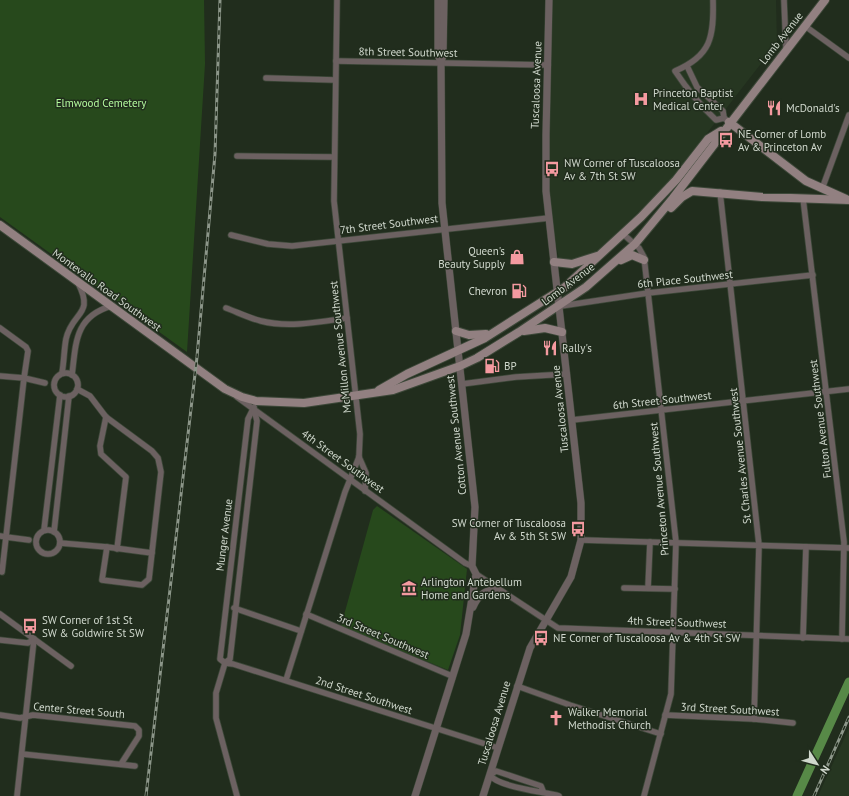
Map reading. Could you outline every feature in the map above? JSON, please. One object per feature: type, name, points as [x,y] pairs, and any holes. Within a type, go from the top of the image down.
[{"type":"main road","name":"Lomb Avenue","points":[[225,389],[255,405],[328,401],[355,394],[393,390],[460,366],[477,358],[560,306],[586,287],[635,244],[689,178],[726,123],[825,0]]},
{"type":"main road","name":"Lomb Avenue","points":[[377,391],[407,374],[495,332],[558,292],[623,234],[676,180],[708,139],[726,123]]},
{"type":"main road","points":[[726,123],[806,181],[848,200]]},
{"type":"main road","points":[[649,227],[682,197],[692,191],[841,201],[848,200]]},
{"type":"main road","name":"Montevallo Road Southwest","points":[[0,225],[225,389]]},
{"type":"main road","points":[[554,262],[572,264],[601,254]]},
{"type":"main road","points":[[605,270],[632,255],[644,260]]},
{"type":"main road","points":[[519,332],[545,328],[562,332]]},
{"type":"main road","points":[[456,331],[463,334],[477,336],[495,332]]},
{"type":"street","name":"McMillon Avenue Southwest","points":[[286,680],[351,473],[359,457],[360,434],[337,242],[334,201],[337,0]]},
{"type":"street","name":"Cotton Avenue Southwest","points":[[438,0],[438,55],[441,62]]},
{"type":"street","name":"Cotton Avenue Southwest","points":[[444,0],[443,56],[441,62],[442,203],[475,507],[472,566],[476,574]]},
{"type":"street","name":"Tuscaloosa Avenue","points":[[483,796],[530,648],[544,620],[568,583],[581,540],[581,503],[546,191],[549,0]]},
{"type":"street","points":[[713,0],[712,32],[708,44],[702,54],[686,66],[674,71],[694,98],[716,120],[726,123]]},
{"type":"street","points":[[784,0],[786,49]]},
{"type":"street","points":[[805,26],[849,58]]},
{"type":"street","name":"8th Street Southwest","points":[[336,60],[548,65]]},
{"type":"street","points":[[686,66],[698,87],[723,111],[726,123]]},
{"type":"street","points":[[266,78],[335,80]]},
{"type":"street","points":[[694,98],[703,92]]},
{"type":"street","points":[[822,189],[849,116]]},
{"type":"street","points":[[237,156],[334,157]]},
{"type":"street","name":"St Charles Avenue Southwest","points":[[720,192],[760,545],[754,718]]},
{"type":"street","name":"Fulton Avenue Southwest","points":[[803,198],[846,548],[842,639]]},
{"type":"street","name":"7th Street Southwest","points":[[232,235],[277,246],[337,242],[549,218]]},
{"type":"street","name":"Princeton Avenue Southwest","points":[[623,234],[640,248],[644,260],[676,542],[671,694],[644,796]]},
{"type":"street","name":"6th Place Southwest","points":[[560,306],[648,293],[813,275]]},
{"type":"street","points":[[62,374],[66,339],[71,326],[84,309],[85,296],[77,281]]},
{"type":"street","points":[[72,375],[78,334],[92,314],[111,306]]},
{"type":"street","points":[[226,308],[261,321],[273,323],[317,322],[347,318]]},
{"type":"street","points":[[1,331],[26,347],[28,351],[2,572]]},
{"type":"street","points":[[45,383],[62,374],[72,375],[77,381],[77,389],[69,396],[54,532]]},
{"type":"street","points":[[462,384],[516,377],[567,374]]},
{"type":"street","points":[[0,376],[24,378],[45,383],[54,387],[60,395],[44,530],[37,537],[29,540]]},
{"type":"street","points":[[54,387],[55,379]]},
{"type":"street","points":[[77,389],[90,396],[106,417],[152,451],[160,464],[161,472],[149,579],[146,583],[142,585],[102,580],[107,547]]},
{"type":"street","name":"6th Street Southwest","points":[[572,420],[849,389]]},
{"type":"street","points":[[60,395],[69,396]]},
{"type":"street","name":"4th Street Southwest","points":[[255,405],[350,480],[465,563],[472,566]]},
{"type":"street","name":"Munger Avenue","points":[[224,663],[220,659],[228,578],[248,419],[255,405]]},
{"type":"street","name":"Munger Avenue","points":[[237,796],[216,718],[216,693],[224,663],[230,659],[234,608],[257,421],[255,405]]},
{"type":"street","points":[[106,417],[100,446],[101,454],[126,477],[117,549]]},
{"type":"street","points":[[359,457],[366,473],[365,491]]},
{"type":"street","points":[[239,494],[248,494]]},
{"type":"street","points":[[0,536],[29,540],[36,544],[42,552],[49,554],[56,550],[60,543],[58,536],[54,532],[44,530]]},
{"type":"street","points":[[36,544],[37,537]]},
{"type":"street","points":[[581,540],[846,548]]},
{"type":"street","points":[[648,588],[650,542]]},
{"type":"street","points":[[60,543],[152,553]]},
{"type":"street","points":[[803,638],[806,547]]},
{"type":"street","points":[[415,796],[466,634],[476,574]]},
{"type":"street","name":"4th Street Southwest","points":[[476,574],[558,628],[842,639]]},
{"type":"street","points":[[228,578],[238,578]]},
{"type":"street","points":[[469,614],[481,594],[486,590],[497,588]]},
{"type":"street","points":[[624,588],[675,589]]},
{"type":"street","points":[[234,608],[301,632]]},
{"type":"street","points":[[0,614],[71,666]]},
{"type":"street","name":"3rd Street Southwest","points":[[306,614],[452,676]]},
{"type":"street","points":[[0,640],[28,643],[34,639]]},
{"type":"street","points":[[17,796],[34,639]]},
{"type":"street","points":[[842,639],[849,639]]},
{"type":"street","name":"2nd Street Southwest","points":[[224,663],[233,664],[286,680],[498,748]]},
{"type":"street","points":[[517,686],[570,705],[661,734]]},
{"type":"street","name":"Center Street South","points":[[0,715],[20,718],[26,716],[61,717],[138,727],[139,736],[121,764]]},
{"type":"street","name":"3rd Street Southwest","points":[[666,715],[754,718],[793,722]]},
{"type":"street","points":[[22,754],[135,766]]},
{"type":"street","points":[[490,774],[496,772],[541,786],[543,791],[560,796]]},
{"type":"shaded area","name":"Princeton Baptist Medical Center","points":[[552,0],[776,0],[777,43],[666,186],[585,263],[560,265],[546,191]]},
{"type":"shaded area","points":[[849,728],[849,796],[818,796]]},
{"type":"green space","name":"Elmwood Cemetery","points":[[0,0],[204,0],[205,64],[187,352],[0,217]]},
{"type":"green space","name":"Arlington Antebellum Home and Gardens","points":[[377,506],[467,569],[460,635],[448,670],[341,626],[373,510]]},
{"type":"waterway","points":[[797,796],[849,682]]},
{"type":"railway","points":[[146,796],[197,357],[215,154],[220,0]]},
{"type":"railway","points":[[814,796],[849,717]]},
{"type":"place","name":"Princeton Baptist Medical Center","points":[[641,99]]},
{"type":"place","name":"McDonald's","points":[[774,108]]},
{"type":"place","name":"NE Corner of Lomb Av & Princeton Av","points":[[726,140]]},
{"type":"place","name":"NW Corner of Tuscaloosa Av & 7th St SW","points":[[552,169]]},
{"type":"place","name":"Queen's Beauty Supply","points":[[517,257]]},
{"type":"place","name":"Chevron","points":[[519,291]]},
{"type":"place","name":"Rally's","points":[[550,348]]},
{"type":"place","name":"BP","points":[[492,366]]},
{"type":"place","name":"SW Corner of Tuscaloosa Av & 5th St SW","points":[[578,529]]},
{"type":"place","name":"Arlington Antebellum Home and Gardens","points":[[409,588]]},
{"type":"place","name":"SW Corner of 1st St SW & Goldwire St SW","points":[[30,626]]},
{"type":"place","name":"NE Corner of Tuscaloosa Av & 4th St SW","points":[[541,638]]},
{"type":"place","name":"Walker Memorial Methodist Church","points":[[556,718]]}]
